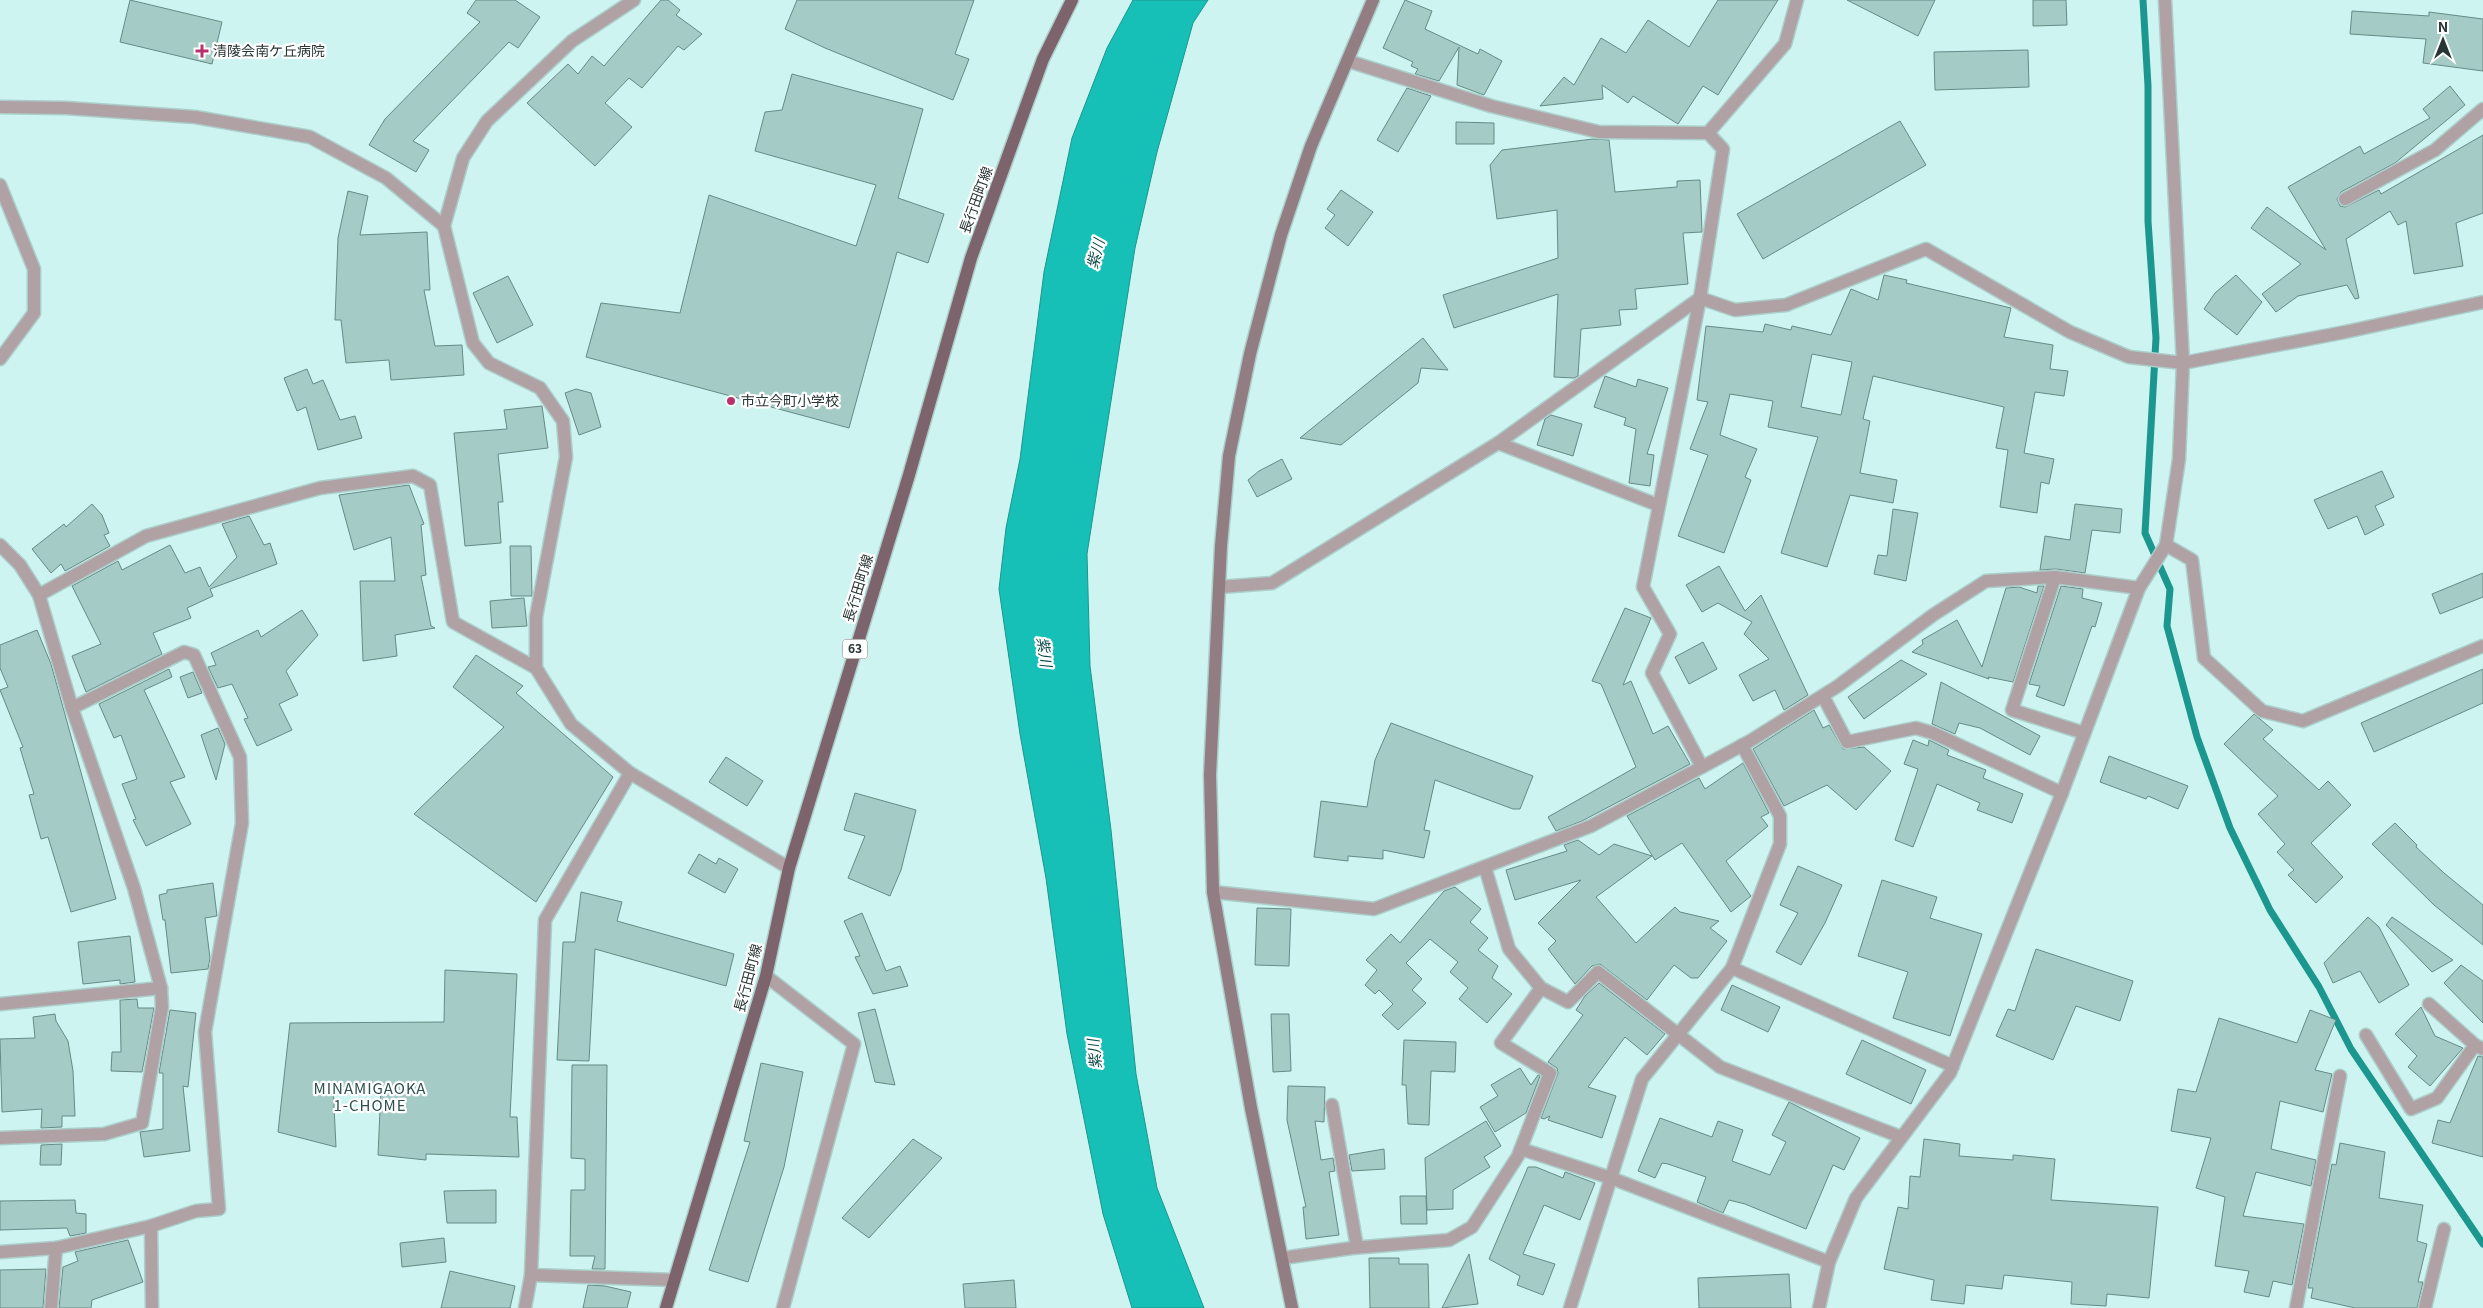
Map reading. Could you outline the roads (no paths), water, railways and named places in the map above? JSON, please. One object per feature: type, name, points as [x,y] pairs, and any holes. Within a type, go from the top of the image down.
[{"type":"main road","name":"長行田町線","points":[[666,1308],[766,976],[789,868],[909,475],[971,258],[1043,59],[1072,0]]},
{"type":"street","points":[[536,668],[536,617],[566,457],[563,421],[540,388],[489,363],[472,343],[444,226],[463,158],[487,121],[572,41],[634,0]]},
{"type":"street","points":[[1292,1308],[1249,1099],[1213,892],[1210,775],[1221,546],[1229,456],[1250,354],[1282,235],[1305,164],[1373,0]]},
{"type":"street","points":[[1708,133],[1785,44],[1797,0]]},
{"type":"street","points":[[1819,1308],[1829,1262],[1856,1198],[1950,1073],[2062,793],[2139,588],[2166,545],[2179,459],[2183,363],[2165,0]]},
{"type":"street","points":[[1348,61],[1491,106],[1599,132],[1708,133],[1724,149],[1700,298],[1643,587],[1670,634],[1652,673],[1702,767]]},
{"type":"street","points":[[0,106],[66,108],[195,117],[310,137],[386,178],[444,226]]},
{"type":"street","points":[[2345,199],[2435,150],[2483,109]]},
{"type":"street","points":[[0,185],[34,269],[34,313],[0,359]]},
{"type":"street","points":[[1700,298],[1735,310],[1786,305],[1926,249],[2070,332],[2129,357],[2183,363],[2483,302]]},
{"type":"street","points":[[1220,588],[1272,583],[1498,443],[1700,298]]},
{"type":"street","points":[[1498,443],[1658,506]]},
{"type":"street","points":[[39,595],[146,536],[320,488],[413,476],[430,485],[453,622],[536,668],[571,724],[630,773],[789,868]]},
{"type":"street","points":[[0,545],[20,565],[39,595],[72,708],[134,888],[161,988],[162,1006],[142,1123],[104,1134],[0,1138]]},
{"type":"street","points":[[2166,545],[2192,560],[2204,658],[2262,711],[2302,720],[2483,646]]},
{"type":"street","points":[[1213,892],[1374,909],[1590,826],[1702,767],[1823,696],[1933,615],[1986,581],[2055,577],[2139,588]]},
{"type":"street","points":[[2055,577],[2012,710],[2084,734]]},
{"type":"street","points":[[0,1252],[56,1248],[151,1226],[196,1211],[218,1209],[205,1032],[242,823],[240,757],[194,655],[184,652],[72,708]]},
{"type":"street","points":[[1823,696],[1847,742],[1916,728],[1933,733],[2062,793]]},
{"type":"street","points":[[1570,1308],[1642,1079],[1732,968],[1780,844],[1780,816],[1742,745]]},
{"type":"street","points":[[525,1308],[531,1275],[545,920],[630,773]]},
{"type":"street","points":[[1485,867],[1509,949],[1541,988],[1568,1002],[1598,972],[1720,1067],[1901,1137]]},
{"type":"street","points":[[1732,968],[1953,1066]]},
{"type":"street","points":[[766,976],[854,1044],[783,1308]]},
{"type":"street","points":[[0,1004],[161,988]]},
{"type":"street","points":[[1283,1258],[1358,1248],[1449,1240],[1472,1228],[1521,1149],[1550,1073],[1501,1043],[1541,988]]},
{"type":"street","points":[[2366,1035],[2411,1109],[2437,1098],[2479,1047],[2429,1004]]},
{"type":"street","points":[[2296,1308],[2340,1076]]},
{"type":"street","points":[[1332,1105],[1358,1248]]},
{"type":"street","points":[[1521,1149],[1612,1178],[1829,1262]]},
{"type":"street","points":[[151,1226],[152,1308]]},
{"type":"street","points":[[2425,1308],[2444,1229]]},
{"type":"street","points":[[51,1308],[56,1248]]},
{"type":"street","points":[[531,1275],[674,1280]]},
{"type":"water","name":"紫川","points":[[1133,0],[1208,0],[1193,23],[1157,152],[1135,248],[1087,554],[1090,666],[1111,830],[1136,1074],[1157,1188],[1204,1308],[1132,1308],[1103,1214],[1067,1034],[1046,878],[1020,734],[999,589],[1006,528],[1020,459],[1044,272],[1072,138],[1107,48]]},
{"type":"waterway","points":[[2143,0],[2148,86],[2148,221],[2156,338],[2145,533],[2170,589],[2167,626],[2197,737],[2230,828],[2270,910],[2319,987],[2351,1049],[2483,1244]]},
{"type":"place","name":"清陵会南ケ丘病院","points":[[202,51]]},
{"type":"place","name":"市立今町小学校","points":[[731,401]]},
{"type":"district","name":"MINAMIGAOKA 1-CHOME","points":[[370,1098]]}]
